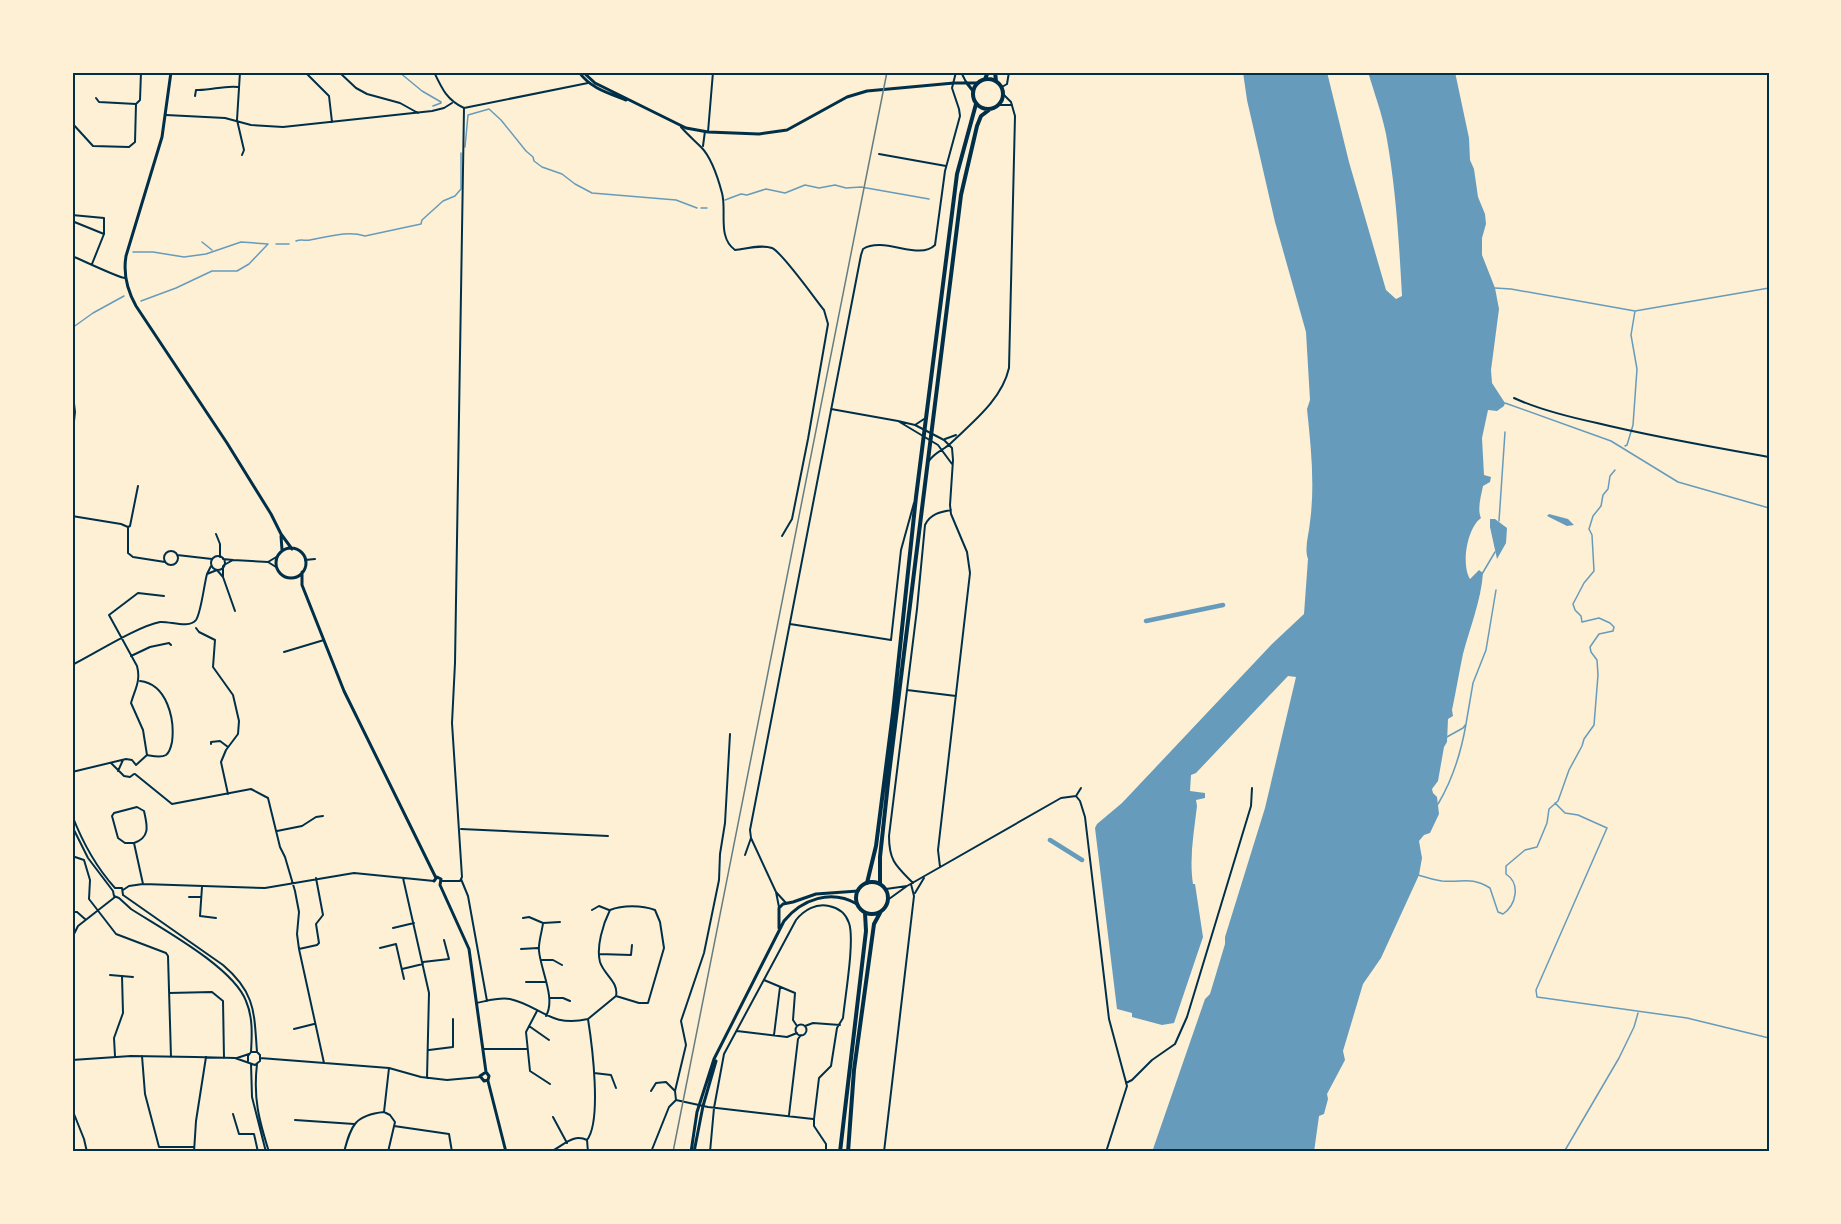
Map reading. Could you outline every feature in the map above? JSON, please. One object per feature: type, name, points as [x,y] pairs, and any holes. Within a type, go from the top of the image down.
[{"type":"main road","points":[[988,72],[985,79],[978,83],[973,91],[973,98],[976,104],[989,110]]},
{"type":"main road","points":[[994,72],[996,82]]},
{"type":"main road","points":[[880,913],[871,915],[865,913],[857,904],[858,891],[867,883],[876,846],[962,184],[981,116],[999,105],[1004,94],[1002,87],[996,82],[985,79]]},
{"type":"main road","points":[[880,884],[879,867],[923,435],[957,174],[976,104]]},
{"type":"main road","points":[[848,1152],[860,1020],[874,924],[889,899],[886,889],[880,884],[867,883]]},
{"type":"main road","points":[[840,1152],[866,931],[865,913]]},
{"type":"street","points":[[72,123],[93,146],[129,147],[135,142],[136,104],[140,100],[141,72]]},
{"type":"street","points":[[171,72],[162,137],[125,262],[129,293],[227,442],[281,534],[292,549],[300,552],[305,560],[302,585],[324,640],[361,727],[435,879],[435,884],[461,879]]},
{"type":"street","points":[[240,72],[237,120],[244,150],[242,154]]},
{"type":"street","points":[[305,72],[329,96],[332,122]]},
{"type":"street","points":[[339,72],[367,94],[400,103],[418,113]]},
{"type":"street","points":[[434,72],[442,90],[452,103],[464,108],[591,82]]},
{"type":"street","points":[[581,72],[591,82],[679,125],[706,132],[759,134],[788,130],[847,97],[876,90],[966,82],[978,83]]},
{"type":"street","points":[[702,148],[713,72]]},
{"type":"street","points":[[745,855],[751,838],[751,825],[766,744],[863,249],[879,245],[922,250],[935,245],[946,166],[960,116],[952,88],[956,72]]},
{"type":"street","points":[[962,72],[973,91]]},
{"type":"street","points":[[1002,87],[1007,84],[1009,72]]},
{"type":"street","points":[[195,96],[196,90],[238,87]]},
{"type":"street","points":[[926,466],[932,456],[950,445],[994,399],[1003,388],[1009,368],[1015,120],[1012,105],[1004,94]]},
{"type":"street","points":[[96,98],[99,102],[136,104]]},
{"type":"street","points":[[166,115],[225,118],[251,125],[271,127],[418,113],[438,110],[452,103]]},
{"type":"street","points":[[999,105],[1012,105]]},
{"type":"street","points":[[464,108],[452,723],[461,879],[468,896],[487,1001]]},
{"type":"street","points":[[679,125],[702,148],[714,170],[723,195],[725,238],[729,246],[735,250],[763,247],[773,249],[783,257],[827,317],[828,324],[792,519],[783,536]]},
{"type":"street","points":[[879,154],[946,166]]},
{"type":"street","points":[[72,215],[104,217],[104,234],[92,264]]},
{"type":"street","points":[[72,221],[104,234]]},
{"type":"street","points":[[72,256],[122,279],[126,278]]},
{"type":"street","points":[[72,386],[75,412],[72,440]]},
{"type":"street","points":[[1514,398],[1532,406],[1636,433],[1769,457]]},
{"type":"street","points":[[831,409],[915,425],[931,431],[950,445],[953,460],[951,510],[965,544],[970,573],[938,850],[940,867]]},
{"type":"street","points":[[915,425],[926,418]]},
{"type":"street","points":[[898,421],[930,438],[942,449],[952,464]]},
{"type":"street","points":[[944,440],[959,434]]},
{"type":"street","points":[[942,449],[944,440]]},
{"type":"street","points":[[138,486],[128,527],[126,548],[130,556],[173,564],[177,562],[177,555]]},
{"type":"street","points":[[790,624],[891,640],[901,550],[916,497]]},
{"type":"street","points":[[884,1152],[914,896],[912,884],[894,864],[889,849],[925,525],[939,512],[951,510]]},
{"type":"street","points":[[72,516],[128,527]]},
{"type":"street","points":[[216,534],[224,565],[223,577]]},
{"type":"street","points":[[281,534],[282,552]]},
{"type":"street","points":[[165,562],[164,557],[172,551],[177,555],[212,559],[268,561],[292,549]]},
{"type":"street","points":[[276,567],[278,556]]},
{"type":"street","points":[[196,628],[196,620],[212,559]]},
{"type":"street","points":[[305,560],[315,559]]},
{"type":"street","points":[[207,574],[233,560]]},
{"type":"street","points":[[268,561],[281,574],[302,585]]},
{"type":"street","points":[[211,566],[223,577],[235,611]]},
{"type":"street","points":[[289,578],[294,578],[302,572]]},
{"type":"street","points":[[147,756],[143,730],[131,703],[140,681],[137,666],[109,615],[138,593],[164,596]]},
{"type":"street","points":[[190,624],[196,620]]},
{"type":"street","points":[[72,665],[121,639],[160,622],[190,624],[213,639],[215,644],[213,668],[233,695],[238,721],[238,734],[228,747],[221,762],[228,794]]},
{"type":"street","points":[[284,652],[324,640]]},
{"type":"street","points":[[131,656],[158,644],[169,643],[171,645]]},
{"type":"street","points":[[135,774],[136,765],[147,756],[166,755],[171,746],[173,732],[170,712],[164,698],[148,682],[140,681]]},
{"type":"street","points":[[907,690],[956,696]]},
{"type":"street","points":[[676,1100],[675,1091],[686,1045],[681,1021],[704,953],[720,880],[730,734]]},
{"type":"street","points":[[211,744],[211,742],[220,741],[228,747]]},
{"type":"street","points":[[72,772],[123,760],[132,760],[136,765]]},
{"type":"street","points":[[118,771],[123,760]]},
{"type":"street","points":[[111,763],[127,777],[135,774]]},
{"type":"street","points":[[135,774],[172,804],[254,789],[268,798],[280,847],[293,883],[299,912],[297,934],[299,949],[324,1063]]},
{"type":"street","points":[[1076,796],[1081,788]]},
{"type":"street","points":[[1126,1083],[1179,1039],[1188,1017],[1251,806],[1252,788]]},
{"type":"street","points":[[886,889],[912,884],[1061,798],[1076,796]]},
{"type":"street","points":[[1076,796],[1085,818],[1109,1019],[1126,1083],[1125,1096],[1106,1152]]},
{"type":"street","points":[[136,807],[142,809],[147,832],[145,837],[134,843],[125,843],[118,838],[112,816],[114,813],[136,807]]},
{"type":"street","points":[[72,815],[91,855],[114,889],[115,897]]},
{"type":"street","points":[[277,831],[302,826],[316,817],[323,816]]},
{"type":"street","points":[[72,826],[88,858],[114,889]]},
{"type":"street","points":[[459,828],[608,836]]},
{"type":"street","points":[[751,838],[776,892],[779,929]]},
{"type":"street","points":[[134,843],[143,884]]},
{"type":"street","points":[[72,856],[82,858],[86,863],[90,880],[88,896],[116,934],[165,952],[168,961],[171,1057]]},
{"type":"street","points":[[123,890],[129,886],[143,884],[265,888],[354,873],[403,878],[441,878],[441,883],[469,949],[486,1072],[489,1076],[487,1080],[506,1152]]},
{"type":"street","points":[[914,896],[925,876]]},
{"type":"street","points":[[299,949],[319,943],[316,924],[323,915],[316,878]]},
{"type":"street","points":[[403,878],[430,1001],[427,1078]]},
{"type":"street","points":[[889,899],[907,886]]},
{"type":"street","points":[[114,889],[119,887],[123,890]]},
{"type":"street","points":[[202,887],[200,916],[216,918]]},
{"type":"street","points":[[120,898],[123,890]]},
{"type":"street","points":[[779,910],[786,903],[816,894],[858,891]]},
{"type":"street","points":[[692,1152],[701,1105],[716,1057],[779,929],[790,913],[791,906],[776,892]]},
{"type":"street","points":[[123,895],[223,965],[237,978],[250,998],[255,1014],[257,1052],[260,1058]]},
{"type":"street","points":[[72,938],[78,926],[85,919],[115,897],[120,898],[131,909],[218,966],[232,978],[242,992],[248,1007],[252,1032],[250,1053],[252,1097],[255,1117],[267,1152]]},
{"type":"street","points":[[189,897],[201,897]]},
{"type":"street","points":[[779,910],[782,916],[810,900],[825,897],[848,899],[857,904]]},
{"type":"street","points":[[710,1152],[714,1108],[724,1054],[798,918],[813,907],[827,905],[837,908],[844,914],[851,932],[843,1018],[837,1028],[831,1066],[821,1075],[818,1082],[814,1126],[826,1144],[826,1152]]},
{"type":"street","points":[[592,910],[598,906],[610,910],[627,907],[655,910],[664,944],[648,1003],[639,1003],[616,996]]},
{"type":"street","points":[[476,1003],[508,999],[563,1022],[588,1019],[616,996],[617,987],[604,969],[599,954],[603,925],[610,910]]},
{"type":"street","points":[[72,912],[77,912],[85,919]]},
{"type":"street","points":[[790,913],[798,918]]},
{"type":"street","points":[[523,918],[529,917],[543,923],[560,922]]},
{"type":"street","points":[[393,928],[414,923]]},
{"type":"street","points":[[543,923],[538,948],[550,998],[550,1009],[546,1016]]},
{"type":"street","points":[[402,969],[449,959],[444,940]]},
{"type":"street","points":[[380,948],[396,944],[405,979]]},
{"type":"street","points":[[599,954],[631,955],[632,945]]},
{"type":"street","points":[[521,949],[538,948]]},
{"type":"street","points":[[541,960],[553,960],[562,965]]},
{"type":"street","points":[[110,975],[133,977]]},
{"type":"street","points":[[115,1056],[114,1038],[123,1013],[122,976]]},
{"type":"street","points":[[764,980],[796,996],[793,1020],[798,1026],[797,1033]]},
{"type":"street","points":[[525,982],[545,982]]},
{"type":"street","points":[[774,1035],[780,987]]},
{"type":"street","points":[[169,993],[212,992],[223,1001],[224,1058]]},
{"type":"street","points":[[550,998],[563,998],[570,1001]]},
{"type":"street","points":[[537,1011],[526,1032],[530,1071],[550,1084]]},
{"type":"street","points":[[429,1050],[454,1046],[453,1019]]},
{"type":"street","points":[[588,1019],[594,1073],[593,1119],[591,1134],[587,1140],[588,1152]]},
{"type":"street","points":[[798,1026],[813,1023],[840,1025]]},
{"type":"street","points":[[294,1029],[315,1024]]},
{"type":"street","points":[[529,1026],[549,1040]]},
{"type":"street","points":[[789,1115],[798,1039],[806,1032],[806,1026]]},
{"type":"street","points":[[736,1031],[787,1037],[797,1033],[801,1035]]},
{"type":"street","points":[[483,1049],[527,1049]]},
{"type":"street","points":[[235,1058],[257,1052]]},
{"type":"street","points":[[72,1060],[115,1056],[206,1057],[235,1058],[257,1064]]},
{"type":"street","points":[[142,1056],[145,1094],[159,1147],[194,1147]]},
{"type":"street","points":[[194,1152],[200,1088],[206,1057]]},
{"type":"street","points":[[260,1058],[389,1068],[427,1078],[455,1080],[480,1077],[486,1072]]},
{"type":"street","points":[[260,1058],[257,1064],[255,1097],[267,1152]]},
{"type":"street","points":[[384,1112],[389,1068]]},
{"type":"street","points":[[594,1073],[611,1075],[616,1088]]},
{"type":"street","points":[[480,1077],[484,1081],[487,1080]]},
{"type":"street","points":[[651,1091],[656,1083],[666,1082],[675,1091]]},
{"type":"street","points":[[676,1100],[714,1108],[814,1119]]},
{"type":"street","points":[[651,1152],[669,1107],[676,1100]]},
{"type":"street","points":[[72,1108],[87,1152]]},
{"type":"street","points":[[345,1152],[354,1124],[367,1114],[384,1112],[393,1119],[394,1126],[388,1152]]},
{"type":"street","points":[[233,1114],[239,1134]]},
{"type":"street","points":[[553,1117],[567,1143]]},
{"type":"street","points":[[295,1120],[354,1124]]},
{"type":"street","points":[[394,1126],[450,1134],[452,1152]]},
{"type":"street","points":[[233,1134],[254,1134],[258,1152]]},
{"type":"street","points":[[550,1152],[577,1137],[587,1140]]},
{"type":"water","points":[[1243,72],[1327,72],[1349,162],[1386,290],[1396,299],[1402,296],[1392,174],[1384,126],[1368,72],[1455,72],[1469,138],[1470,160],[1474,169],[1478,197],[1485,214],[1482,255],[1495,288],[1499,309],[1491,370],[1492,383],[1505,403],[1497,411],[1488,410],[1482,438],[1484,475],[1491,477],[1490,482],[1483,486],[1479,507],[1481,518],[1469,538],[1466,565],[1470,579],[1479,570],[1483,573],[1482,583],[1463,654],[1452,710],[1453,716],[1448,719],[1447,742],[1438,781],[1432,789],[1437,797],[1439,814],[1430,833],[1424,835],[1419,841],[1422,858],[1419,875],[1381,958],[1363,984],[1343,1051],[1345,1060],[1327,1094],[1324,1114],[1319,1116],[1314,1152],[1152,1152],[1205,999],[1210,994],[1265,808],[1296,677],[1288,676],[1196,773],[1191,775],[1190,791],[1205,793],[1205,798],[1196,800],[1192,845],[1193,884],[1195,884],[1203,937],[1174,1023],[1162,1025],[1132,1017],[1132,1013],[1117,1009],[1095,828],[1122,803],[1272,644],[1304,614],[1312,494],[1307,409],[1310,400],[1306,332],[1275,222],[1247,100]]},
{"type":"water","points":[[1549,514],[1568,519],[1574,525],[1567,526],[1547,516]]},
{"type":"water","points":[[1490,519],[1495,519],[1507,528],[1506,543],[1497,559],[1490,527]]},
{"type":"waterway","points":[[399,72],[422,91],[441,102]]},
{"type":"waterway","points":[[433,106],[441,103]]},
{"type":"waterway","points":[[465,147],[468,115],[489,109],[501,120],[534,161],[542,167],[562,174],[592,193],[676,200],[697,208]]},
{"type":"waterway","points":[[296,241],[344,234],[365,236],[421,224],[422,220],[443,201],[455,196],[461,189],[461,153]]},
{"type":"waterway","points":[[725,200],[766,189],[785,193],[805,185],[819,188],[835,185],[846,188],[861,187],[929,199]]},
{"type":"waterway","points":[[701,208],[707,208]]},
{"type":"waterway","points":[[202,242],[212,250]]},
{"type":"waterway","points":[[133,252],[153,252],[184,257],[206,254],[241,242],[268,244]]},
{"type":"waterway","points":[[141,301],[212,271],[237,271],[249,264],[268,244]]},
{"type":"waterway","points":[[276,244],[289,244]]},
{"type":"waterway","points":[[1495,288],[1635,311],[1769,288]]},
{"type":"waterway","points":[[72,328],[124,296]]},
{"type":"waterway","points":[[1625,446],[1633,425],[1637,369],[1631,335],[1635,311]]},
{"type":"waterway","points":[[1505,403],[1611,441],[1678,482],[1769,508]]},
{"type":"waterway","points":[[1499,521],[1505,432]]},
{"type":"waterway","points":[[1418,875],[1442,881],[1483,884],[1490,888],[1498,912],[1503,914],[1514,900],[1514,883],[1506,874],[1506,866],[1525,850],[1537,847],[1547,823],[1549,809],[1558,801],[1569,770],[1584,739],[1594,725],[1598,675],[1597,660],[1590,647],[1599,634],[1613,631],[1614,627],[1599,618],[1582,622],[1573,604],[1584,583],[1594,571],[1592,535],[1589,529],[1593,516],[1601,506],[1603,495],[1608,489],[1610,476],[1615,470]]},
{"type":"waterway","points":[[1482,574],[1495,552]]},
{"type":"waterway","points":[[1445,738],[1466,724],[1473,683],[1486,650],[1496,590]]},
{"type":"waterway","points":[[1146,621],[1223,605]]},
{"type":"waterway","points":[[1438,804],[1456,766],[1466,724]]},
{"type":"waterway","points":[[1555,803],[1565,813],[1578,815],[1607,828],[1536,990],[1537,997],[1687,1018],[1769,1038]]},
{"type":"waterway","points":[[1050,840],[1082,860]]},
{"type":"waterway","points":[[1564,1152],[1619,1058],[1638,1013]]},
{"type":"railway","points":[[673,1152],[887,72]]}]
